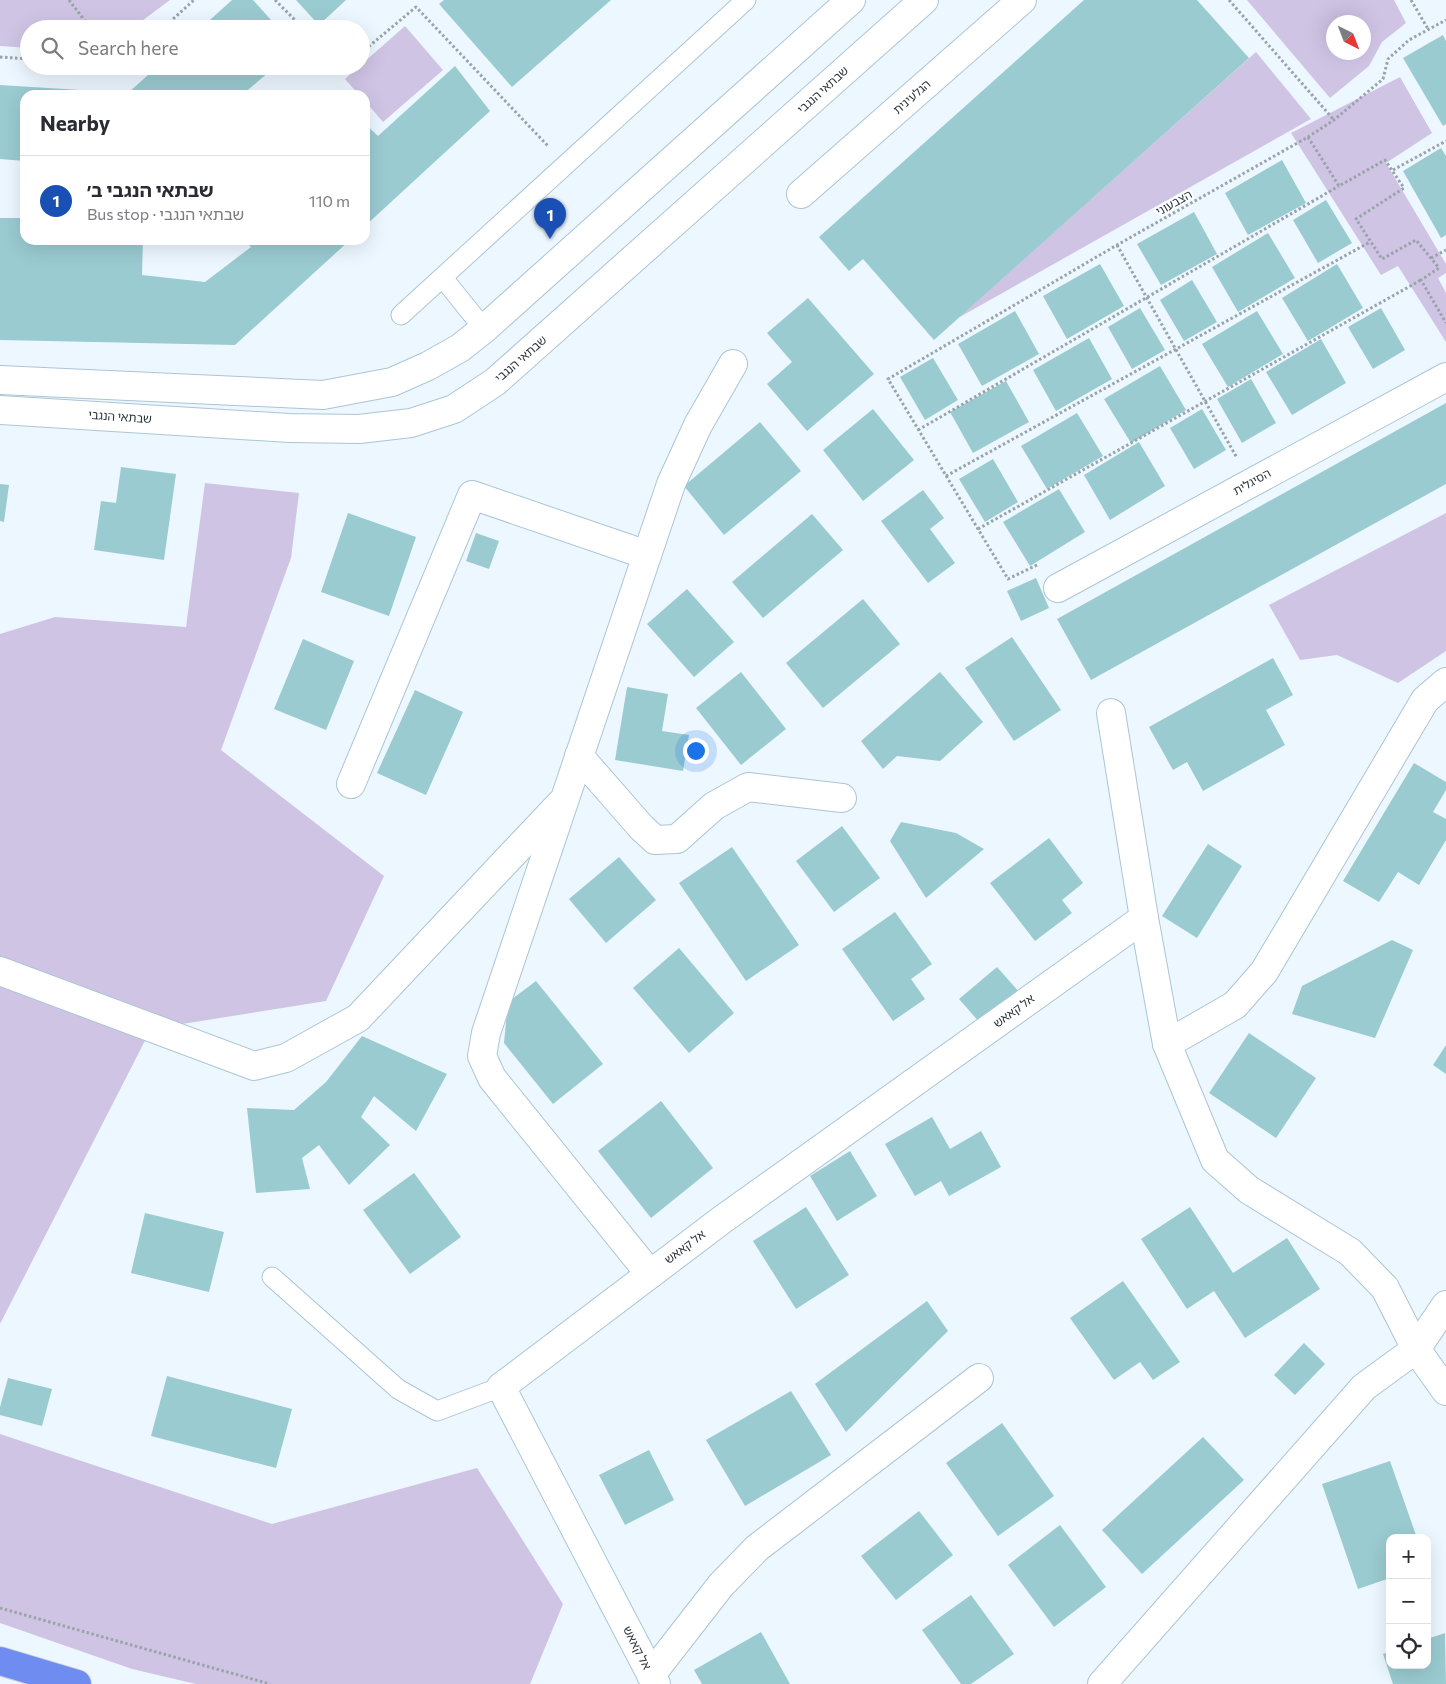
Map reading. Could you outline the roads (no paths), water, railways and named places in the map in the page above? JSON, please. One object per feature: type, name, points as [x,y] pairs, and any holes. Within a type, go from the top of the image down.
[{"type":"highway","points":[[0,1661],[77,1684]]},
{"type":"street","points":[[0,380],[323,395],[392,382],[428,366],[460,348],[484,329],[851,0]]},
{"type":"street","name":"שבתאי הנגבי","points":[[0,410],[289,428],[359,428],[411,423],[454,409],[495,382],[924,0]]},
{"type":"street","name":"הגלעינית","points":[[801,194],[1022,0]]},
{"type":"street","points":[[650,1274],[492,1078],[482,1056],[486,1033],[671,484],[698,425],[733,364]]},
{"type":"street","name":"הסיגלית","points":[[1058,588],[1446,377]]},
{"type":"street","points":[[350,784],[472,495],[647,555]]},
{"type":"street","points":[[1167,1044],[1236,1004],[1264,972],[1426,700],[1446,682]]},
{"type":"street","points":[[1111,713],[1144,918],[1167,1044],[1215,1160],[1249,1190],[1350,1252],[1385,1288],[1416,1349],[1446,1391]]},
{"type":"street","points":[[579,756],[641,827],[655,840],[677,839],[714,806],[748,787],[842,798]]},
{"type":"street","points":[[0,971],[254,1066],[286,1058],[358,1018],[566,797]]},
{"type":"street","name":"אל קאאש","points":[[653,1679],[501,1387],[731,1213],[1144,918]]},
{"type":"street","points":[[1102,1684],[1364,1387],[1416,1349],[1446,1305]]},
{"type":"street","points":[[653,1679],[720,1585],[757,1548],[979,1378]]},
{"type":"lane","points":[[402,316],[746,0]]},
{"type":"lane","points":[[443,278],[484,329]]},
{"type":"lane","points":[[272,1277],[398,1389],[437,1411],[501,1387]]},
{"type":"place","name":"שבתאי הנגבי ב׳","points":[[550,239]]}]
